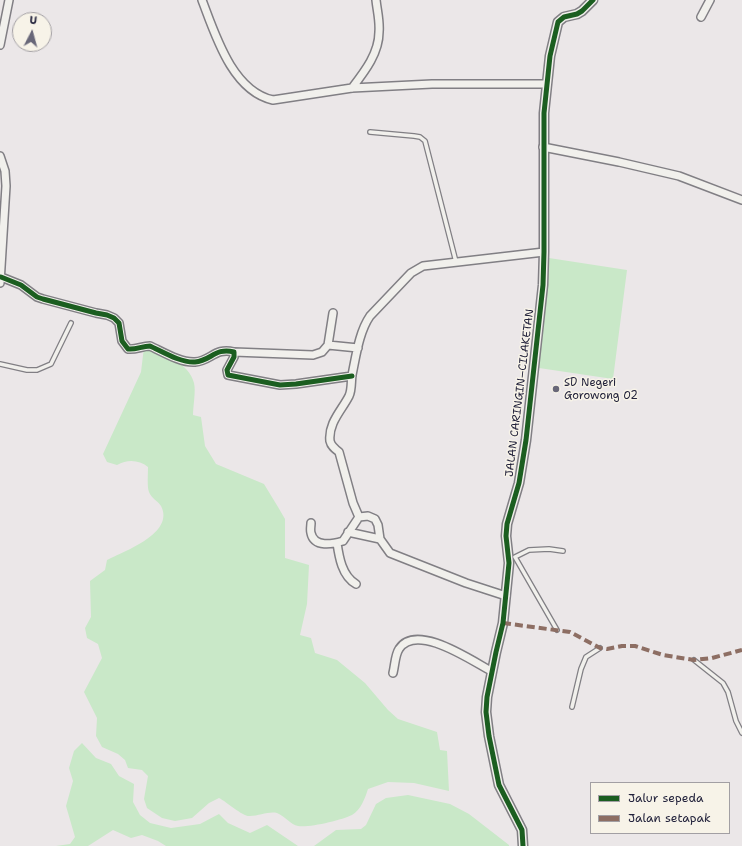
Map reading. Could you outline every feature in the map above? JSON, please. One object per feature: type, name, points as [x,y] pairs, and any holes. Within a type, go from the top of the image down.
[{"type":"street","points":[[0,45],[9,0]]},
{"type":"street","points":[[202,0],[220,46],[229,63],[241,79],[264,98],[273,100],[352,88],[432,84],[546,84]]},
{"type":"street","points":[[352,88],[367,69],[378,43],[379,30],[376,0]]},
{"type":"street","name":"JALAN CARINGIN–CILAKETAN","points":[[523,846],[522,830],[499,784],[489,736],[486,712],[487,697],[491,671],[503,623],[512,557],[506,536],[507,524],[519,483],[526,440],[542,285],[544,252],[543,147],[546,84],[550,56],[558,22],[564,17],[577,14],[582,11],[593,0]]},
{"type":"street","points":[[701,17],[710,0]]},
{"type":"street","points":[[543,147],[679,176],[742,200]]},
{"type":"street","points":[[0,156],[6,186],[2,200],[0,283]]},
{"type":"street","points":[[359,517],[353,503],[339,452],[333,448],[330,441],[332,423],[350,394],[358,348],[366,322],[370,316],[411,273],[423,266],[544,252]]},
{"type":"street","points":[[0,277],[21,285],[36,297],[44,300],[114,318],[119,323],[122,341],[128,349],[134,350],[145,346],[150,346],[182,360],[195,362],[222,350],[234,352],[313,355],[322,352],[328,346],[332,313]]},
{"type":"street","points":[[328,346],[358,348]]},
{"type":"street","points":[[234,352],[234,357],[227,370],[228,374],[232,376],[280,385],[352,376]]},
{"type":"street","points":[[311,523],[311,534],[314,540],[319,543],[326,544],[343,541],[359,517],[368,516],[375,519],[378,525],[380,539],[390,553],[466,583],[506,596]]},
{"type":"street","points":[[348,532],[380,539]]},
{"type":"street","points":[[337,542],[340,560],[346,574],[350,581],[356,584]]},
{"type":"street","points":[[393,673],[399,648],[406,641],[420,639],[435,642],[461,654],[491,671]]},
{"type":"lane","points":[[370,132],[414,136],[420,137],[425,141],[456,262]]},
{"type":"lane","points":[[0,364],[27,370],[37,370],[51,364],[71,323]]},
{"type":"lane","points":[[557,630],[512,557],[529,550],[549,549],[563,551]]},
{"type":"lane","points":[[572,706],[581,669],[586,657],[600,648]]},
{"type":"lane","points":[[694,660],[723,684],[728,692],[736,721],[742,733]]},
{"type":"green space","points":[[549,258],[627,270],[613,379],[539,368]]},
{"type":"green space","points":[[144,347],[174,360],[187,370],[195,386],[193,415],[201,417],[205,446],[216,464],[264,484],[285,519],[285,558],[309,565],[307,604],[300,635],[311,638],[315,653],[337,660],[365,683],[388,710],[398,719],[437,732],[440,750],[447,751],[449,791],[414,783],[388,782],[368,789],[360,807],[352,815],[310,826],[295,825],[277,813],[247,816],[219,798],[209,803],[192,818],[175,821],[162,818],[147,808],[144,799],[148,776],[142,770],[128,768],[125,760],[118,754],[102,747],[96,736],[97,718],[84,692],[102,658],[98,644],[87,638],[85,628],[91,617],[90,581],[105,570],[107,560],[136,546],[155,533],[161,525],[163,516],[161,506],[149,492],[148,467],[133,461],[117,465],[107,462],[103,454],[141,372]]},
{"type":"green space","points":[[82,743],[96,758],[111,764],[119,776],[134,784],[133,802],[140,815],[150,823],[171,828],[200,824],[219,814],[228,823],[250,833],[267,825],[298,846],[166,846],[158,841],[142,835],[131,838],[113,830],[88,846],[56,846],[70,844],[75,837],[66,806],[73,781],[69,768],[74,751]]},
{"type":"green space","points":[[408,795],[450,804],[469,814],[509,846],[314,846],[336,830],[361,829],[366,825],[376,804],[386,798]]},
{"type":"marked path","points":[[503,623],[570,632],[600,648],[607,649],[622,646],[635,646],[663,655],[694,660],[712,658],[742,650]]},
{"type":"cycle path","points":[[523,846],[522,830],[499,785],[489,736],[486,712],[487,697],[503,623],[509,563],[506,536],[507,524],[519,483],[526,440],[543,285],[544,113],[550,56],[558,22],[564,17],[577,14],[582,11],[593,0]]},
{"type":"cycle path","points":[[1,277],[21,285],[37,297],[114,318],[119,323],[122,341],[128,349],[150,346],[178,359],[190,362],[200,361],[222,351],[234,352],[234,357],[227,370],[228,375],[280,385],[352,376]]},
{"type":"place","name":"SD Negeri Gorowong 02","points":[[556,389]]}]
